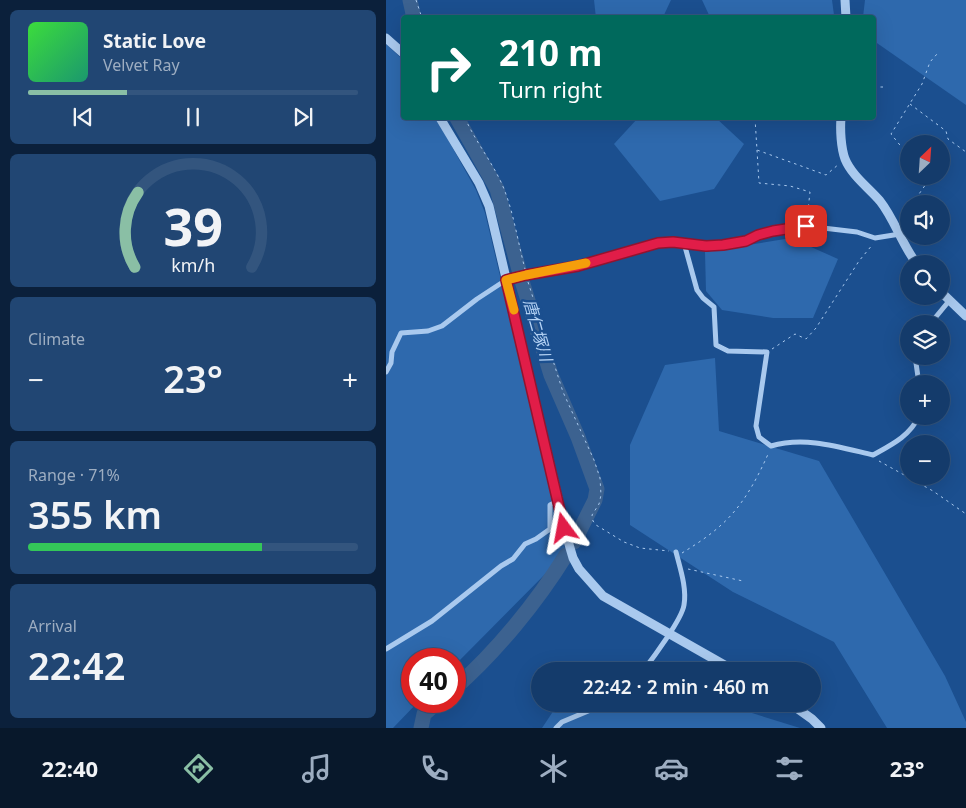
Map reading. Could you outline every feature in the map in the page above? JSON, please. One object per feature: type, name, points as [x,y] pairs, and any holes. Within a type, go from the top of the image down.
[{"type":"street","points":[[846,0],[846,15]]},
{"type":"street","points":[[386,38],[401,51]]},
{"type":"street","points":[[441,120],[484,196],[506,280],[568,541],[578,568],[603,596],[719,662]]},
{"type":"street","points":[[841,120],[840,126],[846,160],[880,202],[898,230],[910,255]]},
{"type":"street","points":[[386,372],[391,363],[392,352],[401,333],[428,331],[442,326],[506,280],[578,266],[658,243],[684,243],[706,246],[723,245],[746,241],[773,231],[806,226],[857,232],[876,238],[898,230]]},
{"type":"street","points":[[684,243],[697,290],[714,307],[716,346],[728,350],[767,352],[756,426],[759,437],[771,446],[786,442],[811,442],[873,455],[896,442],[915,425]]},
{"type":"street","points":[[950,302],[966,316]]},
{"type":"street","points":[[937,315],[946,305]]},
{"type":"street","points":[[386,649],[432,621],[501,566],[513,559],[525,544],[550,529],[550,505],[558,501]]},
{"type":"street","points":[[650,662],[684,606],[684,588],[676,552]]},
{"type":"street","points":[[556,728],[562,722],[586,712]]},
{"type":"street","points":[[802,712],[821,728]]},
{"type":"path","points":[[416,0],[421,15]]},
{"type":"path","points":[[900,145],[891,134],[922,84],[930,62],[937,54]]},
{"type":"path","points":[[876,87],[887,87]]},
{"type":"path","points":[[910,104],[946,131],[948,139],[966,152]]},
{"type":"path","points":[[466,120],[504,189],[526,275],[563,392],[594,460],[600,478],[602,495],[592,515],[596,525],[624,542],[640,548],[676,552],[679,556],[720,526],[735,510],[761,469],[771,446]]},
{"type":"path","points":[[755,120],[760,183],[790,186],[810,192],[806,226]]},
{"type":"path","points":[[757,150],[826,175],[846,160]]},
{"type":"path","points":[[898,230],[900,226]]},
{"type":"path","points":[[767,352],[795,334],[806,339],[816,328],[859,261],[872,247],[876,238]]},
{"type":"path","points":[[873,455],[880,462],[933,491],[966,514]]},
{"type":"path","points":[[680,567],[743,581]]},
{"type":"shaded area","points":[[594,0],[671,0],[664,15],[596,15]]},
{"type":"shaded area","points":[[702,0],[832,0],[834,15],[709,15]]},
{"type":"shaded area","points":[[865,0],[966,0],[966,105],[876,42],[876,15],[863,15]]},
{"type":"shaded area","points":[[386,44],[401,58],[401,120],[437,120],[476,190],[485,213],[566,553],[466,654],[466,648],[401,648],[401,713],[407,713],[393,728],[386,728]]},
{"type":"shaded area","points":[[636,120],[718,120],[744,144],[714,189],[660,201],[614,144]]},
{"type":"shaded area","points":[[791,238],[838,259],[813,318],[773,318],[722,310],[706,291],[705,252]]},
{"type":"shaded area","points":[[715,358],[719,431],[819,461],[945,676],[966,722],[966,728],[887,728],[834,642],[733,592],[630,525],[630,445],[665,365]]},
{"type":"shaded area","points":[[553,712],[749,712],[800,728],[542,728]]},
{"type":"waterway","name":"唐仁塚川","points":[[410,0],[413,15]]},
{"type":"waterway","name":"唐仁塚川","points":[[458,120],[497,189],[522,281],[551,375],[578,437],[597,489],[595,500],[574,542]]},
{"type":"waterway","name":"唐仁塚川","points":[[466,678],[486,659],[515,626],[555,573],[566,555]]},
{"type":"waterway","name":"唐仁塚川","points":[[421,728],[425,713]]},
{"type":"slow traffic","points":[[514,310],[506,280],[586,263]]},
{"type":"route","points":[[564,528],[506,280],[578,266],[658,243],[673,242],[706,246],[723,245],[746,241],[773,231],[806,226]]}]
